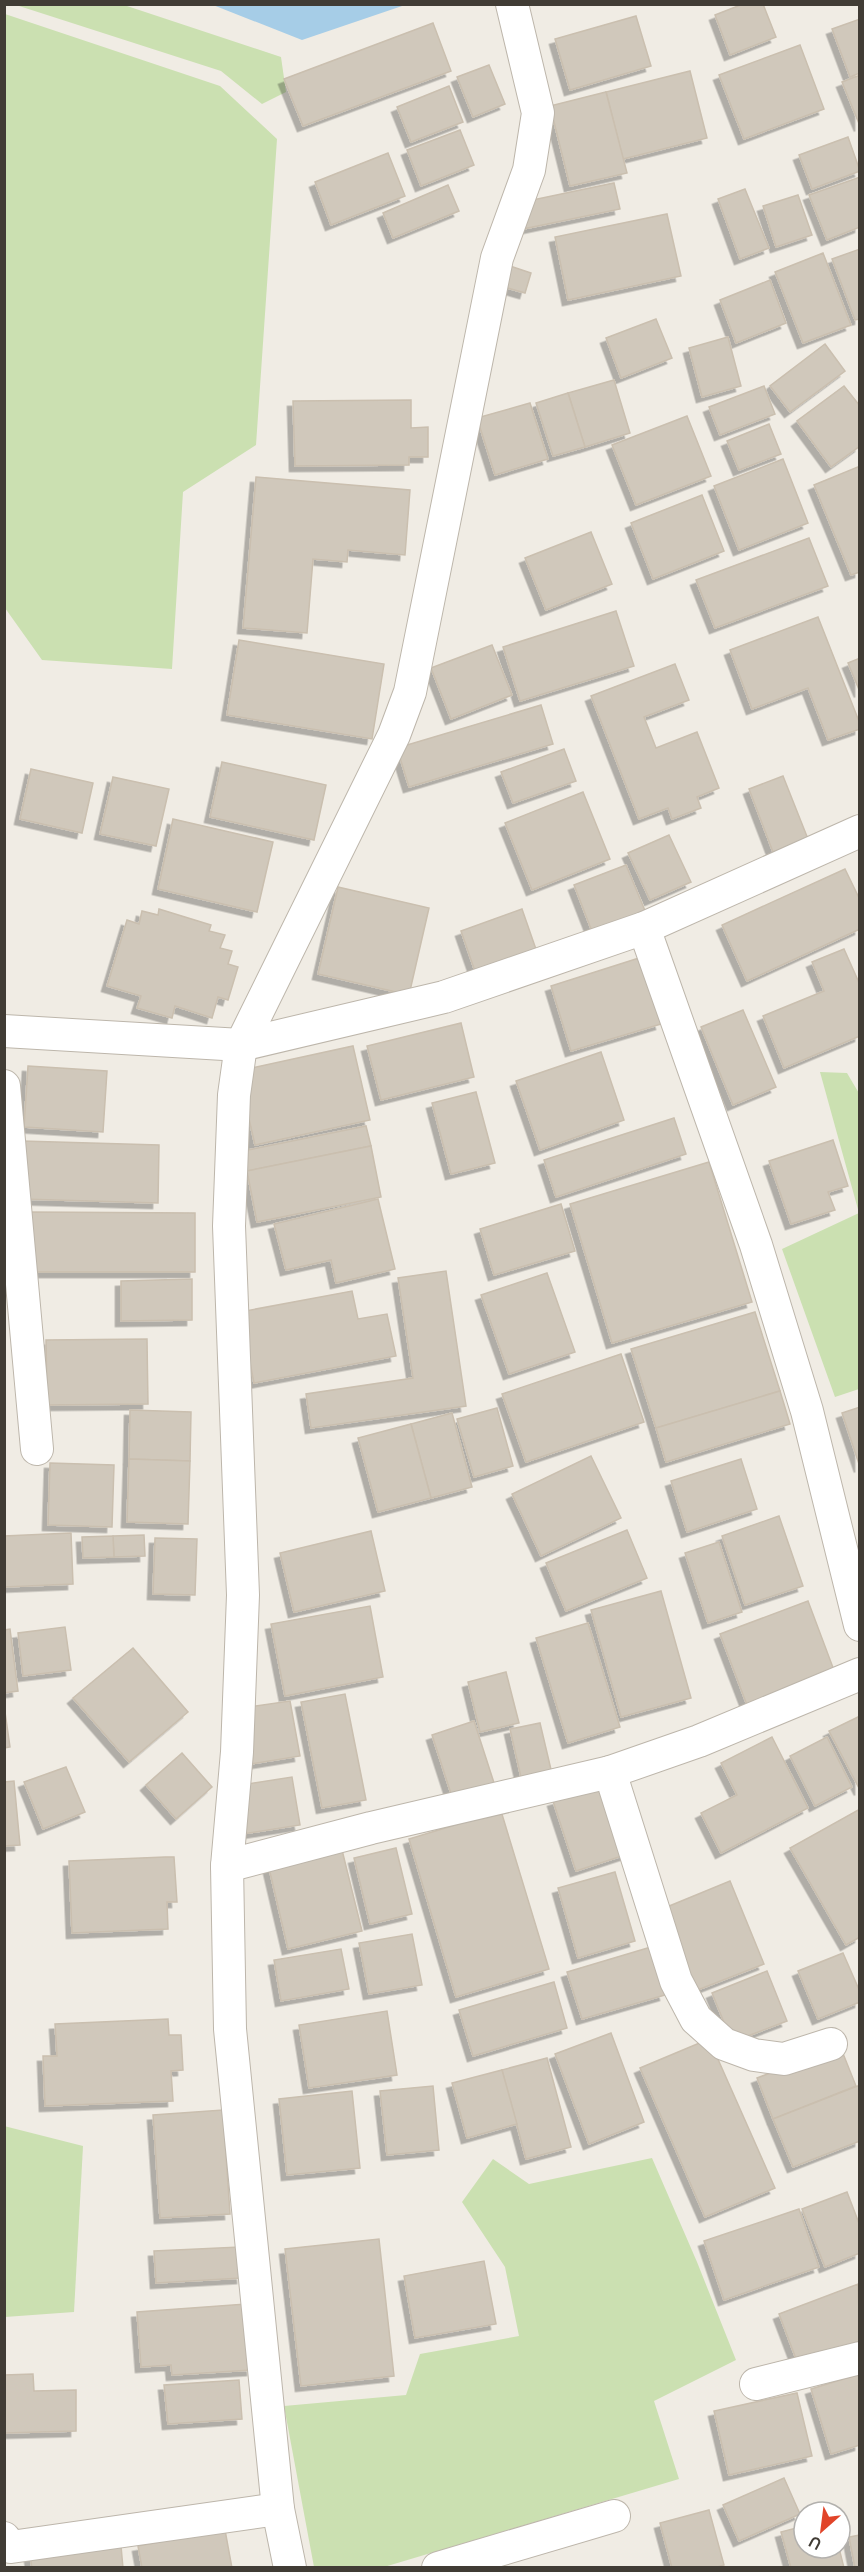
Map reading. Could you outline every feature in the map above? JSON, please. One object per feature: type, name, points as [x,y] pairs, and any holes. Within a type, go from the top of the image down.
[{"type":"street","points":[[290,2568],[278,2509],[230,2029],[227,1866],[237,1752],[243,1595],[229,1226],[234,1095],[241,1045],[394,735],[410,692],[497,258],[529,170],[538,113],[513,4]]},
{"type":"street","points":[[4,1031],[241,1045],[444,997],[644,927],[860,831]]},
{"type":"street","points":[[644,927],[756,1245],[807,1411],[860,1626]]},
{"type":"street","points":[[4,1086],[37,1449]]},
{"type":"street","points":[[227,1866],[371,1828],[610,1772],[699,1741],[860,1674]]},
{"type":"street","points":[[610,1772],[676,1981],[696,2019],[724,2044],[754,2055],[783,2059],[831,2044]]},
{"type":"street","points":[[756,2384],[860,2358]]},
{"type":"street","points":[[9,2551],[278,2509]]},
{"type":"street","points":[[438,2568],[614,2516]]},
{"type":"green space","points":[[16,5],[124,5],[281,57],[286,92],[262,104],[221,71]]},
{"type":"green space","points":[[5,14],[220,86],[277,139],[256,445],[183,492],[172,669],[42,660],[5,608]]},
{"type":"green space","points":[[820,1072],[847,1073],[860,1095],[859,1389],[835,1397],[782,1249],[859,1213]]},
{"type":"green space","points":[[4,2126],[83,2146],[74,2312],[5,2317]]},
{"type":"green space","points":[[652,2158],[736,2360],[654,2401],[679,2479],[384,2567],[314,2567],[284,2406],[406,2395],[420,2354],[519,2336],[505,2267],[462,2202],[493,2159],[529,2184]]},
{"type":"water","points":[[213,4],[405,5],[302,40]]},
{"type":"building","points":[[743,4],[763,4],[776,37],[730,55],[715,15]]},
{"type":"building","points":[[636,16],[651,66],[570,90],[555,39]]},
{"type":"building","points":[[860,19],[860,73],[850,77],[832,29]]},
{"type":"building","points":[[433,23],[451,71],[303,126],[284,79]]},
{"type":"building","points":[[800,45],[824,109],[744,139],[719,75]]},
{"type":"building","points":[[489,65],[505,104],[473,117],[457,77]]},
{"type":"building","points":[[690,71],[707,138],[623,159],[606,92]]},
{"type":"building","points":[[860,75],[860,126],[842,82]]},
{"type":"building","points":[[449,86],[463,122],[411,142],[397,107]]},
{"type":"building","points":[[606,92],[627,173],[570,186],[550,106]]},
{"type":"building","points":[[460,130],[474,165],[421,186],[407,150]]},
{"type":"building","points":[[848,137],[860,171],[812,189],[799,155]]},
{"type":"building","points":[[388,153],[405,196],[331,225],[315,182]]},
{"type":"building","points":[[860,177],[860,227],[827,240],[809,195]]},
{"type":"building","points":[[614,183],[620,209],[523,229],[518,203]]},
{"type":"building","points":[[448,185],[459,211],[393,238],[383,213]]},
{"type":"building","points":[[745,189],[769,248],[740,259],[718,199]]},
{"type":"building","points":[[798,195],[812,235],[776,247],[763,206]]},
{"type":"building","points":[[667,214],[681,276],[568,300],[555,237]]},
{"type":"building","points":[[860,249],[860,319],[855,320],[832,259]]},
{"type":"building","points":[[823,253],[851,325],[803,343],[775,272]]},
{"type":"building","points":[[510,266],[531,273],[525,293],[504,287]]},
{"type":"building","points":[[770,280],[786,323],[736,343],[720,300]]},
{"type":"building","points":[[656,319],[672,358],[621,378],[606,338]]},
{"type":"building","points":[[728,337],[741,386],[702,397],[689,348]]},
{"type":"building","points":[[825,344],[845,371],[790,412],[770,386]]},
{"type":"building","points":[[614,380],[630,433],[585,447],[568,393]]},
{"type":"building","points":[[764,386],[775,414],[720,435],[709,407]]},
{"type":"building","points":[[844,386],[860,406],[860,446],[831,467],[797,421]]},
{"type":"building","points":[[568,393],[585,447],[553,456],[536,403]]},
{"type":"building","points":[[411,400],[411,428],[428,427],[428,457],[409,457],[409,465],[295,466],[293,401]]},
{"type":"building","points":[[530,403],[548,459],[495,475],[477,418]]},
{"type":"building","points":[[687,416],[711,476],[636,505],[612,445]]},
{"type":"building","points":[[769,424],[781,454],[739,470],[727,441]]},
{"type":"building","points":[[783,459],[808,523],[739,550],[714,486]]},
{"type":"building","points":[[860,466],[860,572],[851,575],[814,485]]},
{"type":"building","points":[[256,477],[410,490],[405,555],[348,550],[347,562],[313,559],[307,633],[243,628]]},
{"type":"building","points":[[702,495],[724,551],[653,579],[631,523]]},
{"type":"building","points":[[591,532],[612,584],[546,610],[525,558]]},
{"type":"building","points":[[809,538],[828,586],[715,628],[696,580]]},
{"type":"building","points":[[616,611],[634,666],[520,701],[503,647]]},
{"type":"building","points":[[818,617],[860,724],[860,729],[828,740],[808,688],[752,709],[730,650]]},
{"type":"building","points":[[239,640],[384,664],[372,739],[227,715]]},
{"type":"building","points":[[492,645],[512,695],[451,719],[431,668]]},
{"type":"building","points":[[860,658],[860,692],[848,663]]},
{"type":"building","points":[[675,664],[689,700],[644,717],[656,748],[697,732],[719,788],[697,797],[701,808],[672,819],[668,808],[639,819],[591,696]]},
{"type":"building","points":[[541,705],[553,744],[409,787],[397,748]]},
{"type":"building","points":[[564,749],[576,781],[513,803],[501,772]]},
{"type":"building","points":[[222,762],[326,785],[314,840],[210,817]]},
{"type":"building","points":[[31,769],[93,783],[82,833],[20,819]]},
{"type":"building","points":[[783,776],[808,839],[773,852],[749,789]]},
{"type":"building","points":[[113,777],[169,789],[156,846],[100,834]]},
{"type":"building","points":[[583,792],[610,859],[532,890],[505,823]]},
{"type":"building","points":[[173,819],[273,842],[257,912],[158,889]]},
{"type":"building","points":[[669,835],[691,882],[650,900],[628,853]]},
{"type":"building","points":[[626,865],[646,913],[593,934],[574,885]]},
{"type":"building","points":[[845,869],[860,900],[860,929],[747,981],[722,925]]},
{"type":"building","points":[[338,887],[429,908],[409,995],[318,974]]},
{"type":"building","points":[[159,909],[211,925],[209,931],[225,935],[220,948],[232,951],[228,964],[238,967],[228,1000],[218,997],[212,1018],[175,1006],[172,1018],[137,1008],[141,996],[107,986],[127,920],[139,924],[142,911],[158,915]]},
{"type":"building","points":[[522,909],[538,955],[477,977],[461,931]]},
{"type":"building","points":[[844,949],[860,985],[860,1036],[784,1068],[763,1016],[824,991],[812,962]]},
{"type":"building","points":[[639,958],[661,1024],[571,1051],[551,986]]},
{"type":"building","points":[[743,1010],[776,1087],[733,1105],[701,1027]]},
{"type":"building","points":[[461,1023],[474,1077],[381,1100],[367,1046]]},
{"type":"building","points":[[353,1046],[370,1120],[255,1145],[238,1071]]},
{"type":"building","points":[[601,1052],[624,1120],[540,1150],[516,1081]]},
{"type":"building","points":[[28,1066],[107,1071],[103,1132],[24,1127]]},
{"type":"building","points":[[476,1092],[495,1163],[451,1174],[432,1103]]},
{"type":"building","points":[[674,1118],[686,1154],[556,1197],[544,1160]]},
{"type":"building","points":[[366,1126],[371,1146],[247,1171],[243,1151]]},
{"type":"building","points":[[833,1140],[848,1186],[828,1192],[835,1210],[791,1224],[769,1161]]},
{"type":"building","points":[[22,1141],[159,1145],[158,1203],[21,1199]]},
{"type":"building","points":[[371,1146],[381,1197],[257,1222],[247,1171]]},
{"type":"building","points":[[709,1162],[752,1302],[612,1343],[570,1204]]},
{"type":"building","points":[[378,1199],[395,1269],[336,1283],[331,1260],[286,1270],[274,1224]]},
{"type":"building","points":[[561,1204],[575,1251],[494,1275],[480,1229]]},
{"type":"building","points":[[29,1212],[195,1213],[195,1272],[29,1272]]},
{"type":"building","points":[[446,1271],[466,1406],[311,1428],[306,1394],[413,1378],[398,1278]]},
{"type":"building","points":[[547,1273],[575,1352],[509,1374],[481,1295]]},
{"type":"building","points":[[192,1279],[192,1320],[121,1321],[121,1281]]},
{"type":"building","points":[[352,1291],[358,1319],[387,1314],[396,1356],[254,1383],[240,1312]]},
{"type":"building","points":[[755,1312],[780,1391],[656,1428],[631,1349]]},
{"type":"building","points":[[147,1339],[148,1404],[47,1405],[46,1340]]},
{"type":"building","points":[[621,1354],[644,1422],[526,1462],[502,1394]]},
{"type":"building","points":[[780,1391],[790,1424],[666,1462],[656,1428]]},
{"type":"building","points":[[860,1407],[860,1467],[842,1413]]},
{"type":"building","points":[[497,1408],[513,1466],[474,1477],[457,1419]]},
{"type":"building","points":[[130,1410],[191,1412],[190,1461],[129,1459]]},
{"type":"building","points":[[452,1413],[472,1487],[431,1498],[411,1424]]},
{"type":"building","points":[[411,1424],[431,1498],[378,1512],[358,1438]]},
{"type":"building","points":[[591,1456],[621,1518],[541,1556],[512,1494]]},
{"type":"building","points":[[129,1459],[190,1461],[188,1524],[127,1522]]},
{"type":"building","points":[[741,1459],[757,1509],[687,1532],[671,1481]]},
{"type":"building","points":[[50,1463],[114,1465],[112,1527],[48,1525]]},
{"type":"building","points":[[779,1516],[803,1586],[745,1605],[722,1536]]},
{"type":"building","points":[[627,1530],[647,1578],[566,1611],[546,1563]]},
{"type":"building","points":[[371,1531],[385,1591],[294,1612],[280,1553]]},
{"type":"building","points":[[71,1533],[73,1584],[4,1587],[4,1536]]},
{"type":"building","points":[[144,1535],[145,1556],[114,1557],[113,1536]]},
{"type":"building","points":[[113,1536],[114,1557],[83,1558],[82,1537]]},
{"type":"building","points":[[155,1538],[197,1539],[195,1595],[153,1594]]},
{"type":"building","points":[[719,1542],[742,1612],[708,1623],[685,1553]]},
{"type":"building","points":[[661,1591],[691,1698],[621,1717],[591,1610]]},
{"type":"building","points":[[808,1601],[835,1673],[747,1705],[720,1634]]},
{"type":"building","points":[[370,1606],[383,1677],[285,1696],[271,1624]]},
{"type":"building","points":[[588,1623],[620,1727],[568,1743],[536,1638]]},
{"type":"building","points":[[65,1627],[71,1670],[23,1676],[18,1633]]},
{"type":"building","points":[[10,1629],[18,1691],[4,1693],[4,1630]]},
{"type":"building","points":[[133,1648],[188,1712],[129,1762],[73,1698]]},
{"type":"building","points":[[506,1672],[519,1723],[480,1732],[468,1682]]},
{"type":"building","points":[[345,1694],[366,1800],[322,1808],[301,1702]]},
{"type":"building","points":[[290,1701],[300,1756],[251,1764],[243,1708]]},
{"type":"building","points":[[4,1705],[10,1747],[4,1748]]},
{"type":"building","points":[[860,1716],[860,1790],[829,1731]]},
{"type":"building","points":[[474,1721],[496,1789],[454,1803],[432,1735]]},
{"type":"building","points":[[540,1723],[553,1778],[523,1786],[510,1729]]},
{"type":"building","points":[[772,1737],[808,1808],[721,1853],[701,1813],[737,1795],[721,1763]]},
{"type":"building","points":[[827,1737],[852,1787],[815,1806],[790,1756]]},
{"type":"building","points":[[182,1753],[212,1787],[176,1819],[146,1785]]},
{"type":"building","points":[[66,1767],[85,1812],[43,1829],[24,1782]]},
{"type":"building","points":[[292,1777],[300,1825],[243,1834],[235,1786]]},
{"type":"building","points":[[14,1781],[20,1845],[4,1846],[4,1782]]},
{"type":"building","points":[[606,1785],[628,1854],[576,1871],[553,1801]]},
{"type":"building","points":[[860,1809],[860,1937],[846,1945],[790,1848]]},
{"type":"building","points":[[501,1811],[549,1969],[456,1997],[409,1839]]},
{"type":"building","points":[[396,1848],[412,1914],[370,1924],[354,1858]]},
{"type":"building","points":[[342,1850],[362,1931],[288,1949],[269,1868]]},
{"type":"building","points":[[174,1857],[177,1902],[167,1902],[168,1929],[72,1933],[69,1861]]},
{"type":"building","points":[[615,1872],[635,1941],[578,1958],[558,1888]]},
{"type":"building","points":[[730,1881],[764,1964],[695,1991],[662,1909]]},
{"type":"building","points":[[412,1934],[422,1985],[369,1994],[359,1943]]},
{"type":"building","points":[[651,1947],[665,1995],[582,2019],[567,1972]]},
{"type":"building","points":[[341,1949],[349,1989],[281,2001],[274,1960]]},
{"type":"building","points":[[843,1953],[860,1992],[860,2002],[818,2019],[798,1971]]},
{"type":"building","points":[[767,1971],[787,2021],[732,2042],[712,1993]]},
{"type":"building","points":[[554,1982],[567,2028],[473,2056],[459,2010]]},
{"type":"building","points":[[387,2011],[397,2075],[309,2088],[299,2025]]},
{"type":"building","points":[[168,2019],[169,2035],[181,2035],[183,2070],[171,2071],[173,2101],[45,2106],[43,2056],[57,2056],[55,2024]]},
{"type":"building","points":[[611,2033],[644,2122],[589,2144],[555,2054]]},
{"type":"building","points":[[709,2039],[775,2188],[705,2217],[640,2068]]},
{"type":"building","points":[[840,2046],[856,2086],[773,2119],[757,2078]]},
{"type":"building","points":[[547,2058],[571,2147],[526,2159],[502,2070]]},
{"type":"building","points":[[502,2070],[517,2124],[467,2138],[452,2083]]},
{"type":"building","points":[[860,2085],[860,2141],[793,2167],[773,2119]]},
{"type":"building","points":[[433,2086],[439,2150],[387,2155],[380,2091]]},
{"type":"building","points":[[352,2091],[360,2168],[287,2175],[279,2099]]},
{"type":"building","points":[[223,2110],[230,2214],[160,2218],[153,2115]]},
{"type":"building","points":[[847,2192],[860,2226],[860,2253],[825,2267],[802,2209]]},
{"type":"building","points":[[799,2209],[819,2267],[724,2300],[704,2241]]},
{"type":"building","points":[[379,2239],[394,2376],[301,2386],[285,2249]]},
{"type":"building","points":[[240,2247],[242,2278],[156,2283],[154,2251]]},
{"type":"building","points":[[484,2261],[496,2324],[415,2338],[404,2276]]},
{"type":"building","points":[[858,2284],[860,2341],[798,2364],[779,2314]]},
{"type":"building","points":[[246,2304],[252,2370],[172,2375],[171,2365],[141,2367],[137,2312]]},
{"type":"building","points":[[33,2374],[34,2391],[76,2390],[76,2431],[4,2433],[4,2375]]},
{"type":"building","points":[[860,2374],[860,2445],[831,2454],[811,2389]]},
{"type":"building","points":[[239,2380],[242,2419],[168,2424],[164,2385]]},
{"type":"building","points":[[797,2393],[812,2456],[729,2475],[714,2411]]},
{"type":"building","points":[[784,2478],[794,2500],[792,2518],[739,2541],[723,2505]]},
{"type":"building","points":[[709,2510],[724,2565],[714,2568],[672,2568],[660,2523]]},
{"type":"building","points":[[792,2529],[792,2560],[842,2560],[844,2568],[791,2568],[781,2532]]},
{"type":"building","points":[[225,2530],[232,2568],[142,2568],[138,2546]]},
{"type":"building","points":[[860,2535],[860,2568],[855,2568],[852,2536]]},
{"type":"building","points":[[121,2546],[123,2568],[32,2568],[30,2556]]}]
